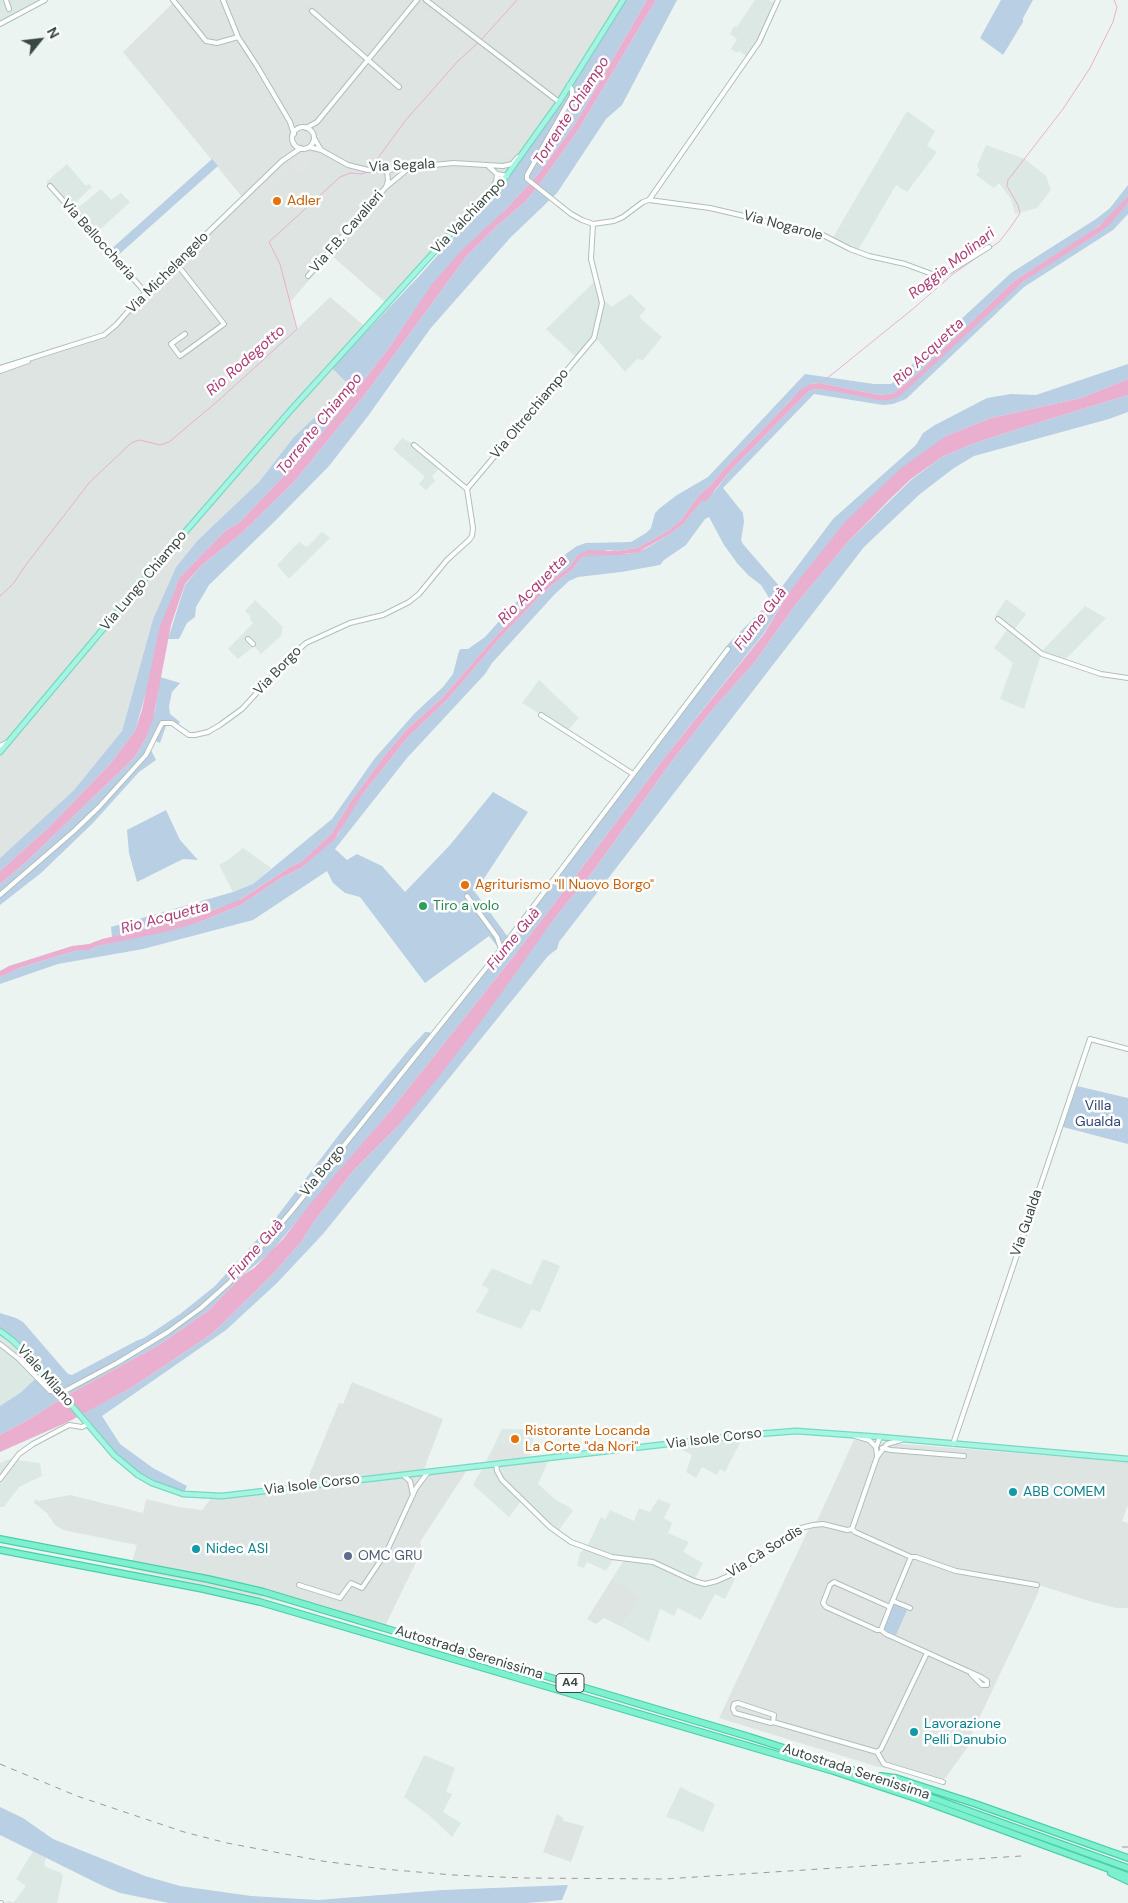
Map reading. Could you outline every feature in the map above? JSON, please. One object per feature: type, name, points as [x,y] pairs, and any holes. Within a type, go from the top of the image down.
[{"type":"highway","name":"Autostrada Serenissima","points":[[0,1539],[208,1579],[264,1592],[750,1737],[947,1802],[1128,1868]]},
{"type":"highway","name":"Autostrada Serenissima","points":[[0,1550],[203,1589],[260,1602],[833,1771],[918,1799],[1128,1876]]},
{"type":"highway","points":[[862,1773],[896,1778],[1024,1820],[1128,1858]]},
{"type":"highway","points":[[1078,1858],[1128,1881]]},
{"type":"main road","name":"Via Valchiampo","points":[[290,411],[454,230],[507,176],[559,102],[623,0]]},
{"type":"main road","name":"Via Lungo Chiampo","points":[[0,752],[160,560],[290,411]]},
{"type":"main road","name":"Viale Milano","points":[[0,1331],[22,1349],[88,1424]]},
{"type":"main road","name":"Via Isole Corso","points":[[88,1424],[114,1455],[138,1475],[152,1483],[183,1494],[222,1496],[771,1432],[796,1431],[880,1437],[1128,1459]]},
{"type":"street","points":[[6,0],[9,8]]},
{"type":"street","points":[[0,24],[45,0]]},
{"type":"street","points":[[173,0],[206,41],[217,42],[238,37]]},
{"type":"street","points":[[224,0],[238,37],[290,122],[294,134],[294,143],[300,148]]},
{"type":"street","points":[[290,122],[300,128],[306,128],[317,122],[418,0]]},
{"type":"street","points":[[426,0],[559,102]]},
{"type":"street","points":[[569,85],[572,90],[572,96],[527,175],[527,179],[571,214],[593,224],[614,221],[649,200],[759,42],[778,0]]},
{"type":"street","points":[[312,10],[399,87]]},
{"type":"street","points":[[309,147],[317,122]]},
{"type":"street","points":[[294,134],[300,128]]},
{"type":"street","name":"Via Segala","points":[[306,128],[313,135],[322,150]]},
{"type":"street","name":"Via Michelangelo","points":[[290,155],[294,143]]},
{"type":"street","points":[[507,176],[500,166],[512,164],[530,144]]},
{"type":"street","name":"Via Segala","points":[[300,148],[309,147],[322,150],[358,168],[387,170],[453,163],[500,166]]},
{"type":"street","name":"Via Michelangelo","points":[[0,369],[104,335],[176,263],[290,155],[300,148]]},
{"type":"street","points":[[487,165],[497,174],[507,176]]},
{"type":"street","name":"Via F.B. Cavalieri","points":[[308,276],[386,187],[410,168]]},
{"type":"street","name":"Via F.B. Cavalieri","points":[[386,187],[387,170]]},
{"type":"street","points":[[480,204],[496,182],[497,174]]},
{"type":"street","name":"Via Belloccheria","points":[[50,186],[146,293]]},
{"type":"street","name":"Via Nogarole","points":[[649,200],[726,211],[821,234],[850,249],[869,256],[905,264],[940,277],[989,247]]},
{"type":"street","name":"Via Oltrechiampo","points":[[467,489],[594,338],[602,303],[591,260],[593,224]]},
{"type":"street","points":[[176,263],[224,324],[180,356],[170,344],[185,334]]},
{"type":"street","points":[[414,445],[467,489]]},
{"type":"street","name":"Via Borgo","points":[[0,895],[99,807],[146,755],[160,726],[166,722],[172,723],[189,735],[199,735],[208,732],[234,715],[306,643],[350,623],[383,615],[415,598],[439,568],[472,536],[473,528],[467,489]]},
{"type":"street","points":[[998,619],[1042,654],[1101,674],[1128,678]]},
{"type":"street","points":[[248,639],[253,644]]},
{"type":"street","name":"Via Borgo","points":[[61,1393],[117,1363],[168,1332],[201,1308],[229,1282],[296,1205],[501,948],[728,649]]},
{"type":"street","points":[[541,715],[633,774]]},
{"type":"street","points":[[0,746],[8,742]]},
{"type":"street","points":[[467,896],[497,937],[501,948]]},
{"type":"street","name":"Via Gualda","points":[[953,1444],[1090,1040],[1128,1049]]},
{"type":"street","points":[[0,1344],[50,1391],[61,1393]]},
{"type":"street","points":[[0,1479],[23,1450],[69,1425],[82,1427],[88,1424]]},
{"type":"street","points":[[853,1435],[869,1440],[876,1447]]},
{"type":"street","points":[[877,1457],[876,1447],[880,1437]]},
{"type":"street","points":[[852,1529],[877,1457],[882,1448],[883,1442],[880,1437]]},
{"type":"street","points":[[882,1448],[891,1442],[904,1439]]},
{"type":"street","points":[[882,1448],[964,1456]]},
{"type":"street","name":"Via Cà Sordìs","points":[[496,1464],[502,1480],[550,1527],[571,1542],[612,1556],[653,1562],[694,1581],[705,1584],[739,1571],[801,1528],[823,1524],[847,1530],[852,1529],[911,1557],[956,1570],[1037,1586]]},
{"type":"street","points":[[299,1585],[340,1598],[351,1583],[362,1588],[386,1551],[420,1481],[429,1471]]},
{"type":"street","points":[[416,1472],[420,1481]]},
{"type":"street","points":[[413,1494],[412,1479],[416,1472]]},
{"type":"street","points":[[400,1474],[408,1478],[412,1486]]},
{"type":"street","points":[[881,1630],[911,1557]]},
{"type":"street","points":[[890,1607],[834,1582],[830,1585],[823,1600],[826,1607],[877,1630],[881,1630],[971,1674]]},
{"type":"street","points":[[893,1600],[910,1608]]},
{"type":"street","points":[[877,1752],[881,1749],[927,1653]]},
{"type":"street","points":[[772,1722],[774,1715],[738,1703],[734,1704],[733,1709],[735,1713],[877,1752],[884,1764],[943,1782]]},
{"type":"shaded area","points":[[0,0],[45,0],[0,23]]},
{"type":"shaded area","points":[[176,0],[623,0],[516,167],[386,303],[331,255],[290,302],[297,329],[330,297],[368,329],[353,345],[349,385],[323,419],[293,438],[259,482],[198,540],[176,567],[153,619],[122,731],[74,790],[0,858],[0,368],[106,333],[128,312],[141,293],[168,264],[243,198],[123,52]]},
{"type":"shaded area","points":[[647,0],[656,0],[577,132],[536,189],[525,202],[498,225],[466,257],[367,392],[294,482],[243,532],[201,566],[185,584],[171,625],[153,719],[146,738],[134,758],[24,864],[0,884],[0,871],[49,827],[110,764],[135,731],[142,710],[160,626],[179,578],[225,531],[239,523],[311,447],[389,348],[432,284],[461,251],[507,208],[539,173],[575,124]]},
{"type":"shaded area","points":[[755,0],[769,0],[776,4],[763,42],[749,58],[739,51],[737,53],[731,49],[737,39],[730,34],[734,26],[737,27]]},
{"type":"shaded area","points":[[907,111],[935,131],[927,146],[937,152],[907,192],[896,185],[857,252],[832,239]]},
{"type":"shaded area","points":[[986,145],[1025,159],[1046,176],[1051,190],[1037,208],[1015,214],[1011,199],[999,183],[994,188],[976,175],[980,170],[977,166]]},
{"type":"shaded area","points":[[309,153],[315,160],[298,175],[288,162],[298,154]]},
{"type":"shaded area","points":[[67,164],[86,186],[89,184],[92,187],[76,202],[79,207],[101,189],[111,200],[121,193],[130,202],[94,235],[46,182]]},
{"type":"shaded area","points":[[283,166],[289,174],[256,205],[252,194]]},
{"type":"shaded area","points":[[1128,196],[1128,203],[1110,224],[1024,281],[900,396],[890,400],[878,400],[824,389],[810,390],[731,470],[707,500],[701,502],[683,524],[670,534],[638,552],[615,555],[588,554],[580,559],[572,570],[539,597],[499,639],[448,699],[408,737],[362,795],[335,839],[301,868],[281,878],[241,905],[200,922],[165,932],[97,946],[89,950],[78,950],[22,967],[0,977],[0,971],[9,966],[72,946],[89,944],[102,939],[196,917],[241,899],[290,867],[301,862],[331,834],[351,801],[407,729],[442,698],[496,636],[549,582],[569,567],[577,556],[588,550],[615,551],[637,548],[668,531],[680,521],[700,494],[711,485],[800,390],[810,384],[819,383],[880,395],[894,393],[916,375],[1014,281],[1099,226]]},
{"type":"shaded area","points":[[596,280],[601,298],[612,307],[630,294],[646,309],[639,317],[662,337],[643,360],[637,359],[625,372],[596,338],[578,359],[546,329]]},
{"type":"shaded area","points":[[1128,379],[1128,395],[972,444],[942,457],[911,479],[848,542],[796,604],[754,663],[712,710],[672,761],[594,870],[554,919],[477,1027],[437,1079],[396,1128],[353,1171],[313,1223],[302,1241],[272,1275],[213,1333],[134,1386],[70,1421],[0,1452],[0,1435],[64,1397],[159,1345],[209,1310],[243,1275],[254,1268],[283,1239],[311,1203],[391,1110],[509,962],[665,757],[764,634],[787,595],[845,522],[900,469],[946,436],[991,418],[1081,398]]},
{"type":"shaded area","points":[[402,438],[424,450],[442,466],[432,476],[435,481],[426,490],[419,484],[425,477],[393,449]]},
{"type":"shaded area","points":[[322,532],[330,538],[289,579],[277,565],[299,542],[307,547]]},
{"type":"shaded area","points":[[1006,599],[1026,614],[1014,630],[1035,649],[1042,651],[1024,709],[1000,699],[1013,663],[994,648],[1009,627],[995,616]]},
{"type":"shaded area","points":[[255,600],[283,627],[281,636],[261,654],[254,646],[238,659],[228,649],[253,623],[250,619],[251,617],[245,611]]},
{"type":"shaded area","points":[[1085,606],[1106,618],[1065,660],[1042,651]]},
{"type":"shaded area","points":[[539,680],[579,718],[567,731],[522,703]]},
{"type":"shaded area","points":[[243,848],[271,868],[253,884],[233,892],[219,865]]},
{"type":"shaded area","points":[[543,1259],[560,1266],[540,1312],[532,1309],[521,1329],[476,1312],[489,1289],[482,1285],[492,1268],[531,1285]]},
{"type":"shaded area","points":[[0,1331],[44,1372],[20,1393],[0,1406]]},
{"type":"shaded area","points":[[352,1382],[443,1419],[423,1472],[469,1467],[420,1542],[422,1550],[382,1632],[287,1603],[130,1569],[137,1545],[63,1530],[55,1525],[47,1513],[34,1503],[35,1499],[38,1501],[70,1495],[143,1513],[146,1499],[202,1510],[213,1496],[305,1485],[339,1403],[343,1404]]},
{"type":"shaded area","points":[[502,1429],[535,1430],[529,1459],[550,1457],[538,1484],[557,1501],[568,1506],[573,1511],[556,1534],[521,1501],[509,1517],[473,1485]]},
{"type":"shaded area","points":[[744,1435],[725,1472],[720,1469],[717,1475],[702,1467],[696,1478],[686,1472],[692,1455],[681,1449],[686,1442]]},
{"type":"shaded area","points":[[854,1440],[1128,1462],[1128,1505],[1122,1521],[1128,1523],[1128,1608],[1116,1608],[1039,1585],[1039,1591],[1030,1611],[972,1733],[973,1740],[943,1781],[875,1766],[719,1718],[812,1522],[817,1521]]},
{"type":"shaded area","points":[[499,1444],[517,1444],[517,1448],[527,1450],[526,1456],[492,1459]]},
{"type":"shaded area","points":[[9,1459],[40,1463],[42,1476],[19,1487],[4,1507],[0,1507],[0,1463]]},
{"type":"shaded area","points":[[658,1499],[671,1504],[664,1518],[672,1523],[668,1533],[689,1542],[683,1552],[703,1563],[695,1579],[709,1581],[734,1572],[736,1577],[725,1599],[715,1594],[701,1620],[678,1608],[674,1616],[660,1609],[649,1642],[622,1627],[641,1596],[612,1579],[624,1560],[614,1558],[606,1571],[587,1562],[584,1568],[577,1566],[580,1553],[587,1547],[601,1517],[605,1520],[610,1510],[634,1521],[639,1508],[650,1512]]},
{"type":"shaded area","points":[[612,1579],[641,1596],[622,1627],[604,1618],[596,1624],[587,1619]]},
{"type":"shaded area","points":[[834,1586],[874,1604],[867,1620],[827,1602]]},
{"type":"shaded area","points":[[424,1755],[455,1768],[446,1792],[452,1794],[443,1812],[461,1823],[452,1837],[430,1816],[404,1797]]},
{"type":"shaded area","points":[[680,1787],[715,1804],[703,1832],[666,1817]]},
{"type":"shaded area","points":[[557,1814],[563,1818],[563,1821],[584,1826],[571,1862],[543,1852]]},
{"type":"shaded area","points":[[33,1851],[46,1858],[44,1866],[61,1873],[63,1876],[57,1903],[6,1903],[7,1901],[14,1902],[26,1886],[16,1879]]},
{"type":"green space","points":[[623,0],[647,0],[575,124],[539,173],[433,284],[389,348],[311,447],[239,523],[225,531],[179,578],[135,731],[110,764],[49,827],[0,871],[0,858],[74,790],[122,731],[153,619],[176,567],[198,540],[259,482],[293,438],[314,418],[323,419],[349,385],[332,368],[421,274],[516,167]]},
{"type":"green space","points":[[656,0],[677,0],[622,105],[606,119],[557,193],[510,238],[430,329],[368,416],[329,466],[209,585],[196,607],[195,617],[187,623],[179,639],[168,639],[185,585],[201,566],[243,532],[294,482],[367,392],[466,257],[498,225],[525,202],[536,189],[577,132]]},
{"type":"green space","points":[[1001,0],[1033,0],[1023,18],[1023,22],[1003,55],[980,38]]},
{"type":"green space","points":[[212,159],[218,166],[115,258],[109,251]]},
{"type":"green space","points":[[1128,185],[1128,196],[1106,220],[1014,281],[916,375],[894,393],[880,395],[819,383],[810,384],[792,399],[723,470],[711,485],[700,494],[680,521],[668,531],[637,548],[608,550],[577,556],[569,567],[549,582],[496,636],[442,698],[407,729],[351,801],[331,834],[301,862],[290,867],[236,902],[175,923],[112,937],[111,927],[233,892],[253,884],[332,819],[375,758],[415,713],[443,687],[453,674],[459,651],[461,649],[468,649],[485,637],[519,599],[567,553],[577,546],[586,543],[631,542],[646,533],[651,528],[655,513],[660,508],[677,495],[708,477],[805,374],[874,384],[891,384],[1011,273],[1096,219],[1110,208]]},
{"type":"green space","points":[[1128,203],[1128,214],[1113,230],[1024,287],[906,399],[893,404],[883,405],[814,394],[723,488],[743,513],[744,522],[741,540],[743,544],[781,588],[833,519],[916,445],[923,433],[935,425],[987,398],[1011,394],[1036,395],[1128,364],[1128,379],[1081,398],[991,418],[946,436],[787,595],[764,633],[665,757],[509,962],[391,1110],[271,1252],[243,1275],[209,1310],[159,1345],[64,1397],[0,1435],[0,1406],[20,1393],[43,1372],[0,1331],[0,1313],[23,1322],[68,1374],[72,1375],[144,1338],[180,1314],[215,1286],[272,1223],[341,1132],[411,1047],[425,1032],[429,1032],[433,1036],[500,950],[489,936],[425,983],[360,897],[345,893],[333,883],[327,871],[253,920],[143,949],[58,964],[0,984],[0,977],[22,967],[78,950],[89,950],[97,946],[200,922],[241,905],[281,878],[301,868],[338,835],[350,812],[362,795],[408,737],[448,699],[499,639],[539,597],[572,570],[580,559],[588,554],[630,554],[643,550],[670,534],[683,524],[701,502],[715,491],[731,470],[810,390],[824,389],[890,400],[1029,277],[1099,233]],"holes":[[[709,517],[724,545],[748,575],[761,585],[771,601],[729,643],[508,937],[475,892],[528,812],[493,792],[450,845],[405,892],[382,866],[357,854],[347,860],[335,849],[407,758],[485,674],[492,663],[554,595],[569,581],[578,577],[660,565],[664,560],[686,545],[705,519]]]},
{"type":"green space","points":[[1128,395],[1128,412],[1109,419],[974,456],[954,468],[920,494],[864,547],[559,942],[557,949],[548,956],[323,1234],[276,1284],[226,1330],[102,1416],[120,1444],[153,1468],[187,1486],[184,1493],[150,1482],[127,1467],[80,1415],[134,1386],[213,1333],[272,1275],[302,1241],[313,1223],[353,1171],[396,1128],[554,919],[594,870],[672,761],[712,710],[754,663],[796,604],[848,542],[911,480],[942,457],[972,444]]},
{"type":"green space","points":[[160,677],[180,683],[172,692],[169,706],[170,714],[180,722],[177,726],[174,724],[166,726],[160,743],[155,741],[150,748],[156,760],[139,772],[93,823],[41,873],[0,905],[0,884],[24,864],[134,758],[146,738],[155,710]]},
{"type":"green space","points":[[166,810],[180,840],[198,860],[183,859],[137,882],[129,853],[127,830]]},
{"type":"green space","name":"Villa Gualda","points":[[1077,1086],[1128,1098],[1128,1144],[1063,1127]]},
{"type":"green space","points":[[894,1603],[907,1610],[896,1635],[885,1630],[884,1627]]},
{"type":"green space","points":[[0,1807],[23,1818],[53,1839],[145,1876],[180,1886],[251,1896],[318,1900],[443,1890],[568,1885],[562,1900],[527,1903],[169,1903],[120,1893],[0,1835]]},
{"type":"waterway","name":"Rio Rodegotto","points":[[481,40],[517,0]]},
{"type":"waterway","name":"Roggia Molinari","points":[[820,384],[953,274],[999,242],[1010,228],[1020,213],[1018,205],[1007,186],[1008,180],[1063,109],[1090,68],[1113,22],[1117,7],[1114,0]]},
{"type":"waterway","name":"Rio Rodegotto","points":[[370,169],[405,121],[458,61],[478,43]]},
{"type":"waterway","name":"Rio Rodegotto","points":[[0,596],[13,584],[89,483],[131,443],[139,440],[160,445],[169,442],[219,400],[297,329],[280,264],[269,242],[340,177],[350,173],[362,174],[368,172]]},
{"type":"waterway","name":"Rio Acquetta","points":[[818,388],[834,391]]},
{"type":"waterway","name":"Rio Acquetta","points":[[875,399],[886,400]]},
{"type":"waterway","name":"Rio Acquetta","points":[[584,556],[629,554],[644,550]]},
{"type":"railway","points":[[0,1764],[77,1796],[184,1832],[227,1843],[322,1861],[383,1869],[453,1875],[524,1878],[665,1879],[1021,1856]]},
{"type":"railway","points":[[1122,1847],[1128,1847]]},
{"type":"place","name":"Adler","points":[[277,201]]},
{"type":"place","name":"Agriturismo \"Il Nuovo Borgo\"","points":[[465,885]]},
{"type":"place","name":"Tiro a volo","points":[[423,906]]},
{"type":"place","name":"Ristorante Locanda La Corte \"da Nori\"","points":[[515,1439]]},
{"type":"place","name":"ABB COMEM","points":[[1013,1492]]},
{"type":"place","name":"Nidec ASI","points":[[196,1549]]},
{"type":"place","name":"OMC GRU","points":[[348,1556]]},
{"type":"place","name":"Lavorazione Pelli Danubio","points":[[914,1732]]},
{"type":"water label","name":"Torrente Chiampo","points":[[572,111]]},
{"type":"water label","name":"Torrente Chiampo","points":[[320,424]]},
{"type":"water label","name":"Fiume Guà","points":[[761,619]]},
{"type":"water label","name":"Fiume Guà","points":[[514,939]]},
{"type":"water label","name":"Fiume Guà","points":[[256,1250]]}]
